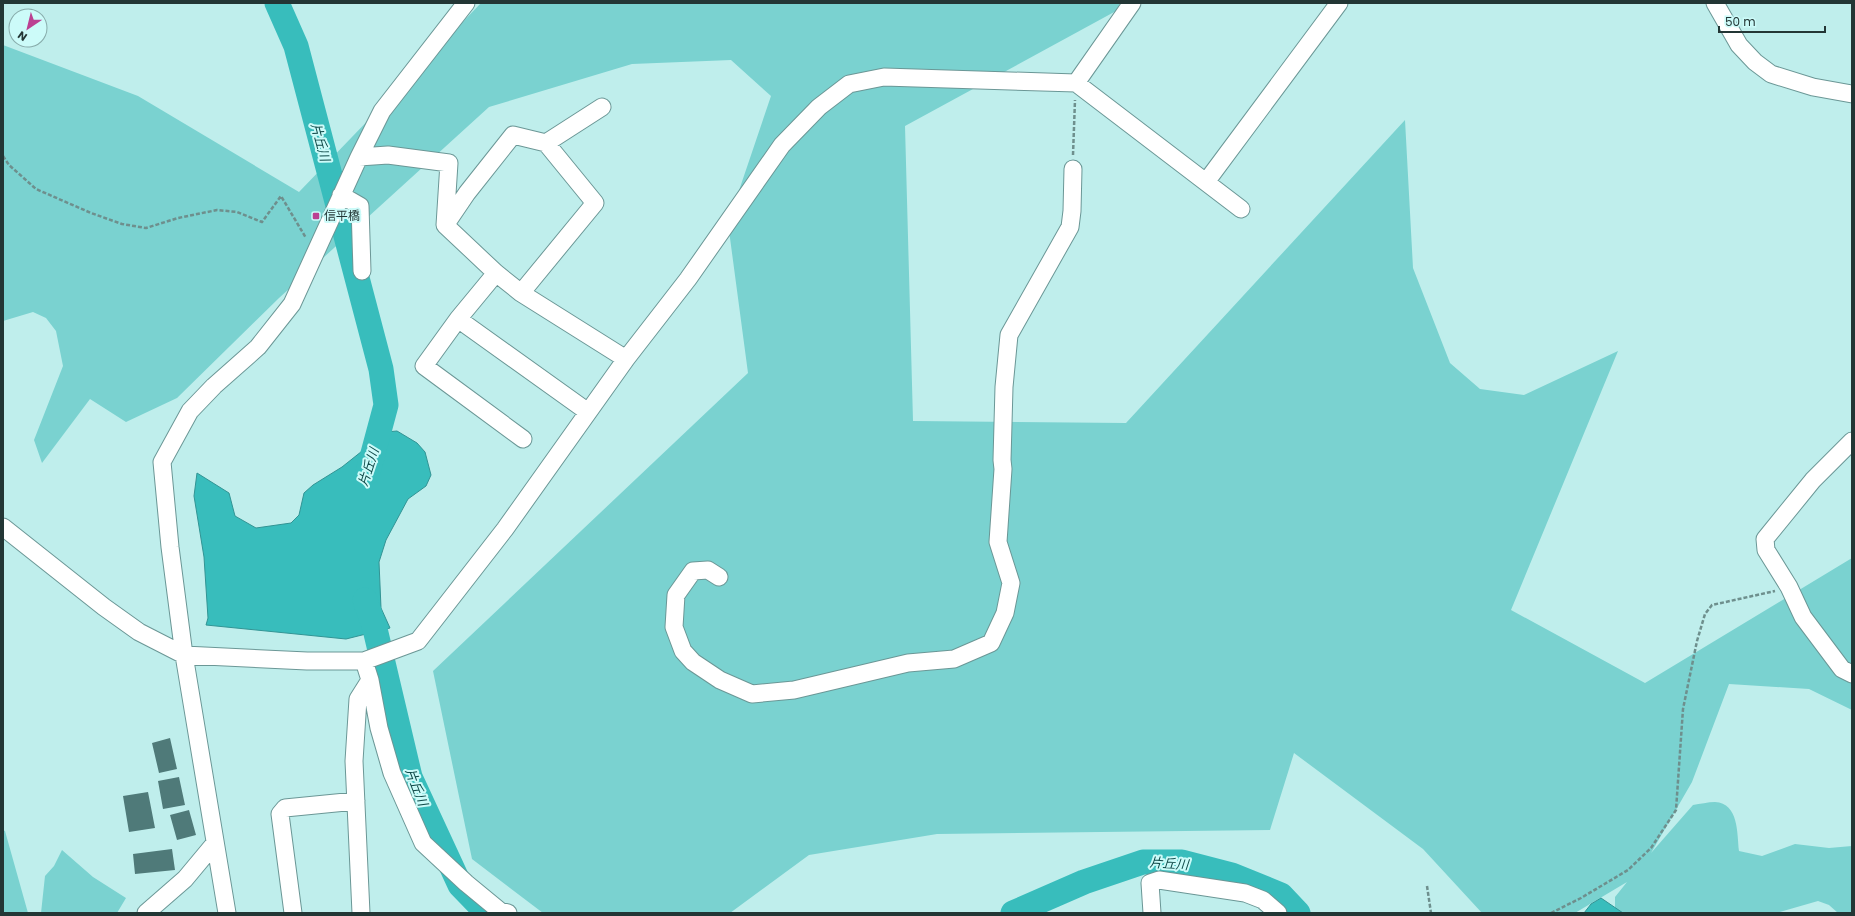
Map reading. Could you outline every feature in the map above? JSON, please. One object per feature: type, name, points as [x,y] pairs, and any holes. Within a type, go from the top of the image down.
[{"type":"street","points":[[227,913],[184,655],[170,547],[162,462],[190,411],[214,386],[258,347],[292,304],[316,254],[358,157],[382,111],[466,3]]},
{"type":"street","points":[[1076,83],[1132,3]]},
{"type":"street","points":[[1206,182],[1340,3]]},
{"type":"street","points":[[1715,3],[1739,45],[1755,62],[1771,74],[1812,87],[1852,94]]},
{"type":"street","points":[[4,529],[104,607],[139,632],[184,655],[307,661],[364,661],[418,642],[505,529],[626,359],[688,278],[782,145],[819,107],[849,84],[884,77],[1076,83],[1241,209]]},
{"type":"street","points":[[546,143],[602,107]]},
{"type":"street","points":[[445,225],[513,135],[546,143],[595,202],[521,293]]},
{"type":"street","points":[[358,157],[388,155],[450,163],[445,225]]},
{"type":"street","points":[[719,576],[708,570],[693,571],[676,595],[674,627],[683,651],[693,662],[720,680],[752,694],[794,690],[908,663],[954,659],[991,643],[1005,613],[1011,583],[998,542],[1004,469],[1002,460],[1004,387],[1009,335],[1070,227],[1073,169]]},
{"type":"street","points":[[341,195],[360,206],[362,271]]},
{"type":"street","points":[[445,225],[496,273],[521,293],[626,359]]},
{"type":"street","points":[[496,273],[458,319],[424,366],[523,439]]},
{"type":"street","points":[[458,319],[588,412]]},
{"type":"street","points":[[1852,441],[1813,480],[1766,539],[1766,550],[1789,587],[1803,617],[1842,669],[1852,674]]},
{"type":"street","points":[[364,661],[370,680],[379,728],[392,773],[423,842],[466,883],[500,911],[508,913]]},
{"type":"street","points":[[361,913],[354,761],[358,699],[370,680]]},
{"type":"street","points":[[293,913],[280,814],[286,808],[356,801]]},
{"type":"street","points":[[146,913],[185,879],[216,843]]},
{"type":"street","points":[[1152,913],[1150,883],[1159,880],[1245,893],[1263,900],[1278,913]]},
{"type":"path","points":[[1073,169],[1076,83]]},
{"type":"path","points":[[3,156],[9,165],[36,189],[91,213],[122,224],[146,228],[178,218],[217,210],[237,212],[262,222],[281,196],[316,254]]},
{"type":"path","points":[[1550,913],[1581,898],[1628,870],[1651,848],[1676,810],[1683,710],[1697,641],[1705,614],[1712,605],[1789,587]]},
{"type":"path","points":[[1427,886],[1431,913]]},
{"type":"shaded area","points":[[481,3],[1120,3],[1116,11],[905,126],[913,421],[1126,423],[1405,120],[1413,268],[1450,363],[1480,389],[1524,395],[1618,351],[1511,610],[1645,683],[1852,558],[1852,710],[1809,689],[1729,684],[1692,782],[1651,853],[1693,805],[1712,802],[1723,804],[1733,813],[1737,828],[1739,851],[1762,856],[1795,844],[1829,848],[1852,846],[1852,913],[1838,913],[1829,905],[1818,901],[1776,913],[1623,913],[1615,909],[1615,897],[1627,882],[1575,913],[1482,913],[1423,849],[1294,753],[1270,830],[937,834],[809,855],[730,913],[543,913],[472,859],[433,671],[748,373],[728,223],[771,96],[731,60],[632,64],[489,107],[279,298],[177,398],[126,422],[90,399],[42,463],[34,440],[63,366],[56,331],[46,318],[33,312],[3,321],[3,45],[138,96],[299,192]]},
{"type":"shaded area","points":[[3,830],[5,831],[28,913],[3,913]]},
{"type":"shaded area","points":[[62,850],[93,877],[126,898],[117,913],[41,913],[45,876],[54,866]]},
{"type":"water","points":[[397,431],[417,443],[425,452],[431,475],[426,486],[408,499],[386,540],[379,562],[381,608],[390,628],[346,639],[206,625],[208,618],[204,557],[194,496],[197,473],[229,493],[235,516],[256,528],[291,523],[299,515],[304,493],[313,485],[342,467],[386,432]]},
{"type":"water","points":[[1601,898],[1623,913],[1584,913],[1591,904]]},
{"type":"building","points":[[170,738],[177,769],[159,773],[152,743]]},
{"type":"building","points":[[179,777],[185,805],[163,809],[158,781]]},
{"type":"building","points":[[148,792],[155,828],[129,832],[123,796]]},
{"type":"building","points":[[189,810],[196,835],[177,840],[170,815]]},
{"type":"building","points":[[172,849],[175,870],[135,874],[133,854]]},
{"type":"waterway","name":"片丘川","points":[[277,3],[296,46],[381,369],[386,405],[368,472]]},
{"type":"waterway","name":"片丘川","points":[[365,600],[375,629],[410,777],[460,885],[487,913]]},
{"type":"waterway","name":"片丘川","points":[[1013,913],[1084,882],[1143,862],[1182,862],[1232,875],[1281,895],[1298,913]]},
{"type":"place","name":"信平橋","points":[[316,216]]}]
